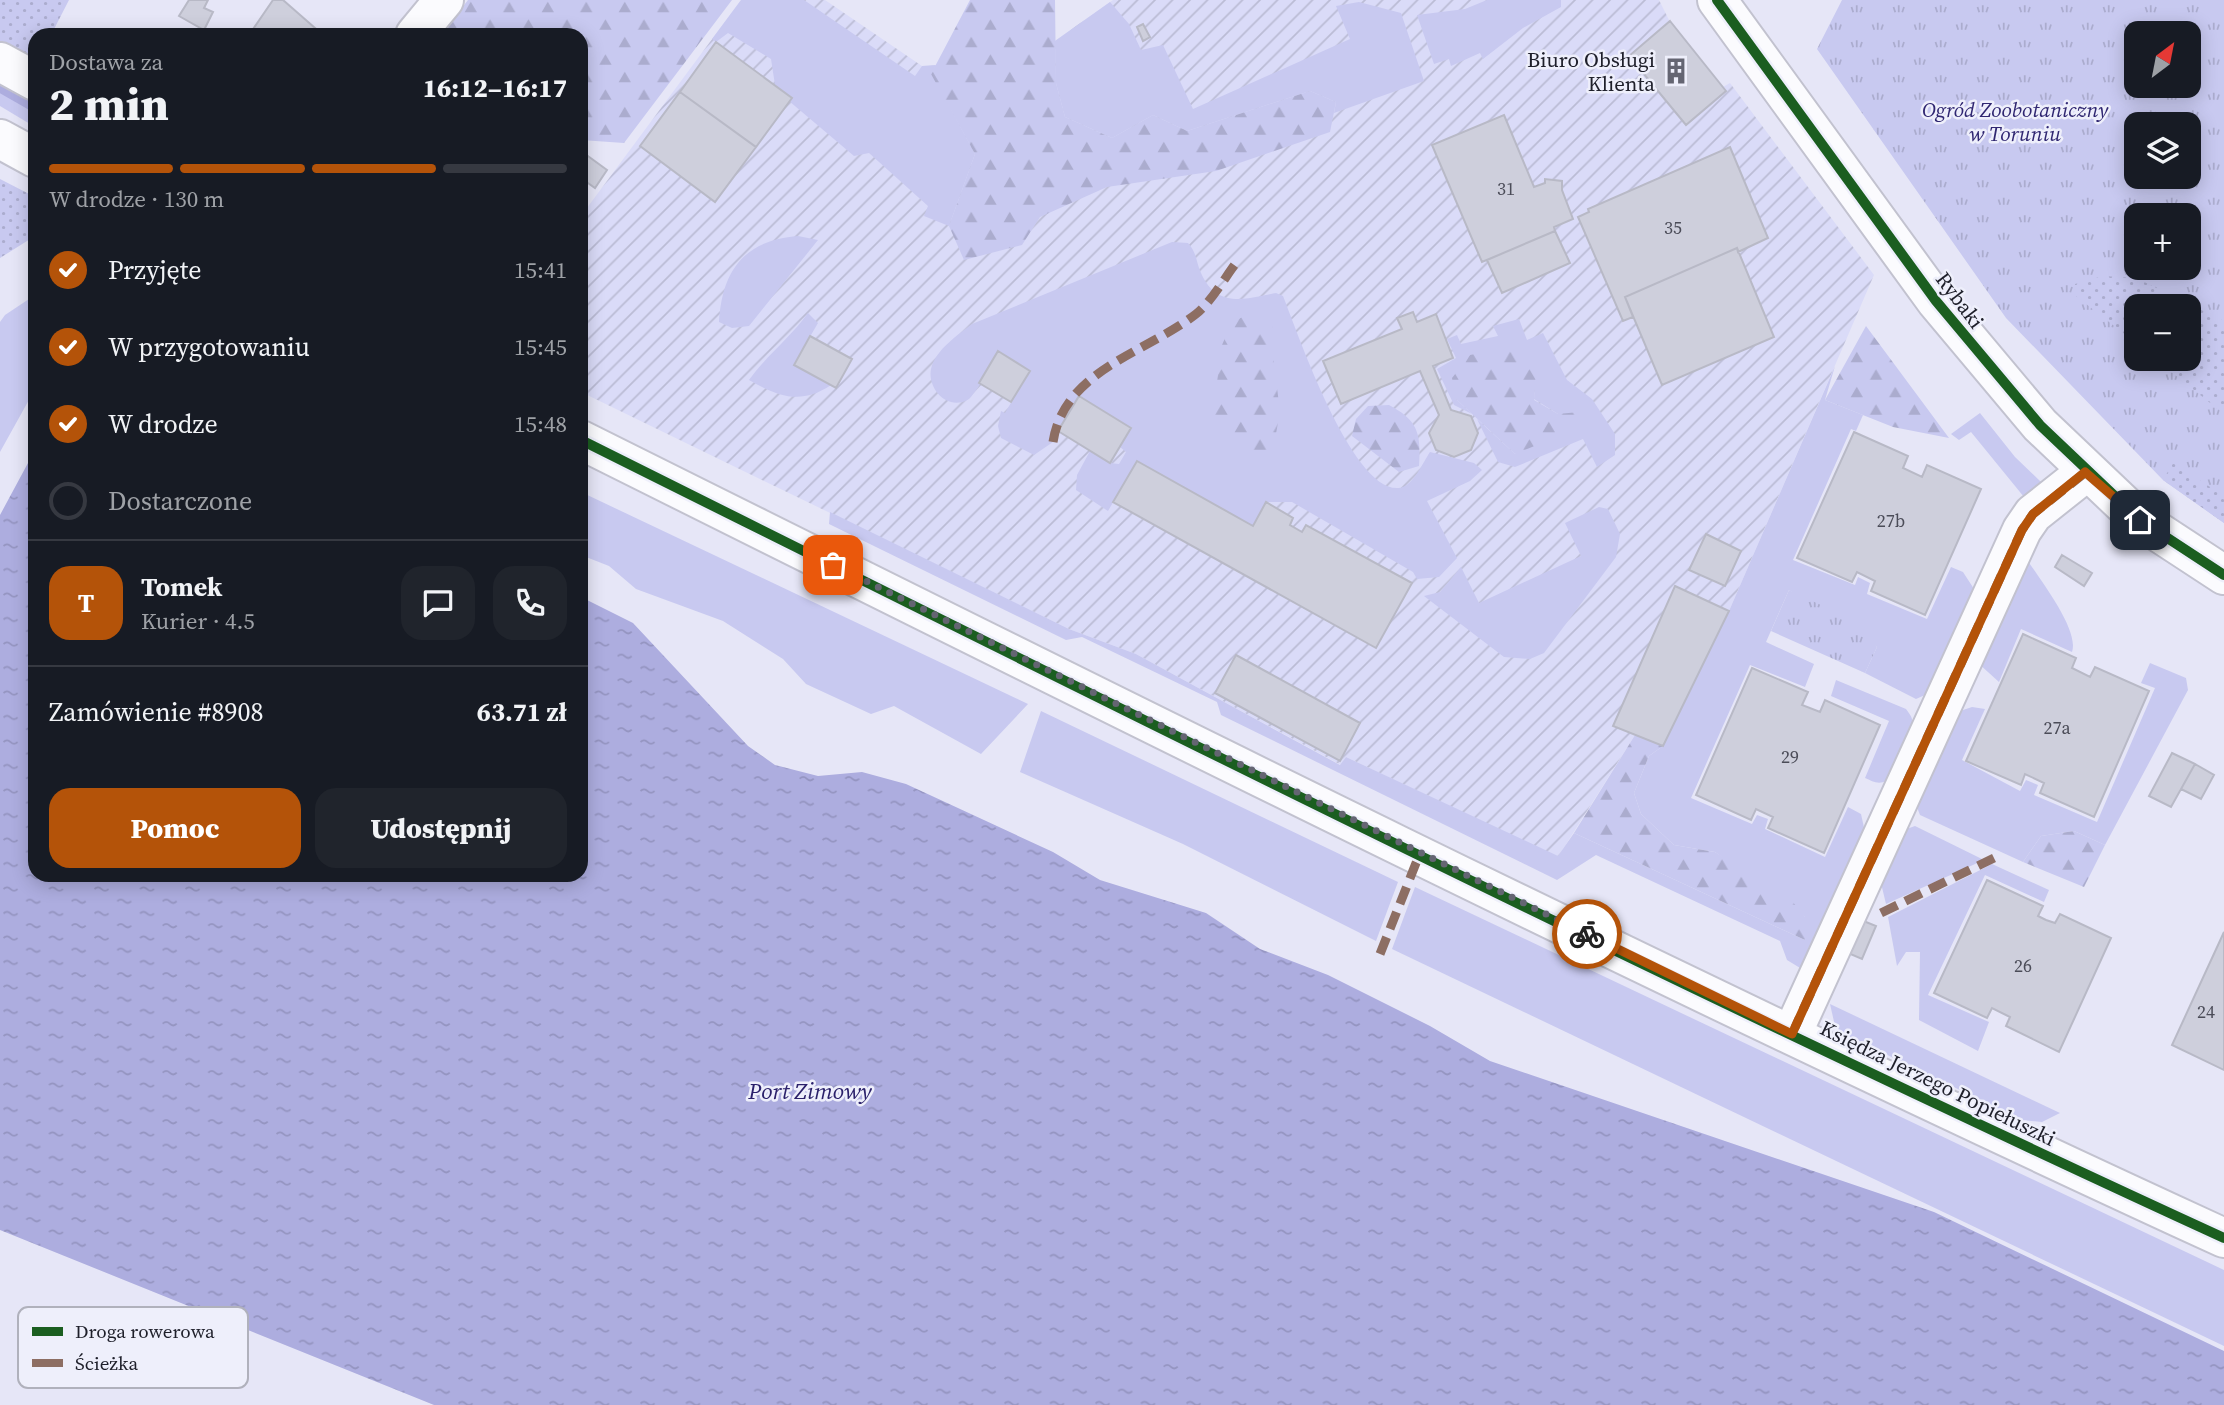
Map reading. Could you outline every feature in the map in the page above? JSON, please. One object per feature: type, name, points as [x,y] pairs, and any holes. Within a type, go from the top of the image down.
[{"type":"street","points":[[421,28],[444,0]]},
{"type":"street","name":"Rybaki","points":[[1717,0],[1969,344],[2040,425],[2085,472],[2140,520],[2224,575]]},
{"type":"street","points":[[0,62],[28,77]]},
{"type":"street","points":[[0,139],[28,154]]},
{"type":"street","name":"Księdza Jerzego Popiełuszki","points":[[588,443],[1792,1034],[2224,1238]]},
{"type":"street","points":[[1792,1034],[2022,530],[2033,514],[2085,472]]},
{"type":"shaded area","points":[[741,0],[825,0],[922,66],[1022,64],[1113,0],[1659,0],[1670,22],[1723,87],[1730,83],[1874,275],[1729,611],[1663,746],[1635,735],[1558,857],[1346,757],[1341,765],[1136,654],[1069,629],[588,395],[588,207]]},
{"type":"green space","points":[[0,0],[69,0],[55,28],[28,28],[28,61],[0,45]]},
{"type":"green space","points":[[468,0],[732,0],[624,143],[588,140],[588,28],[446,28]]},
{"type":"green space","points":[[741,0],[804,0],[915,76],[922,66],[936,65],[932,74],[975,154],[949,226],[924,216],[928,206],[869,153],[854,156],[789,101],[791,97],[775,85],[771,59],[728,33],[716,42],[712,39]]},
{"type":"green space","points":[[970,0],[1055,0],[1056,83],[1065,117],[1112,138],[1153,115],[1187,131],[1310,91],[1336,102],[1330,132],[1216,171],[1107,187],[1040,217],[1022,245],[964,260],[949,226],[975,154],[931,74]]},
{"type":"green space","points":[[1487,0],[1561,0],[1561,7],[1523,28],[1483,59],[1480,53],[1451,66],[1449,59],[1434,64],[1417,15],[1465,9]]},
{"type":"green space","name":"Ogród Zoobotaniczny w Toruniu","points":[[1842,0],[2224,0],[2224,523],[2163,480],[2006,318],[1817,49]]},
{"type":"green space","points":[[1110,2],[1129,24],[1141,50],[1163,45],[1193,109],[1350,39],[1336,6],[1359,2],[1401,13],[1424,81],[1334,113],[1336,102],[1310,91],[1187,131],[1153,115],[1112,138],[1065,117],[1056,83],[1055,41]]},
{"type":"green space","points":[[0,72],[28,87],[28,123],[0,106]]},
{"type":"green space","points":[[0,179],[28,193],[28,240],[0,258]]},
{"type":"green space","points":[[798,236],[818,240],[749,326],[732,328],[719,322],[725,287],[740,261],[764,244]]},
{"type":"green space","points":[[1172,242],[1188,243],[1208,284],[1224,297],[1243,299],[1276,293],[1283,296],[1329,408],[1363,465],[1381,483],[1404,487],[1413,479],[1430,452],[1474,463],[1482,470],[1470,481],[1427,501],[1457,558],[1439,577],[1417,579],[1413,572],[1292,502],[1266,502],[1253,526],[1137,461],[1108,511],[1076,490],[1077,475],[1090,451],[1110,463],[1119,464],[1126,452],[1120,447],[1130,428],[1079,396],[1053,442],[1034,455],[1001,438],[998,426],[1001,411],[1005,413],[1029,372],[1001,354],[969,399],[954,403],[936,391],[931,377],[934,362],[948,343],[972,324]]},
{"type":"green space","points":[[2103,276],[2124,277],[2124,280],[2140,280],[2169,294],[2124,294],[2124,334],[2076,296],[2075,284]]},
{"type":"green space","points":[[28,300],[28,402],[0,452],[0,322],[5,315]]},
{"type":"green space","points":[[2201,310],[2224,321],[2224,414],[2170,371],[2201,371]]},
{"type":"green space","points":[[808,313],[818,323],[794,364],[831,385],[800,397],[770,391],[749,380],[763,362]]},
{"type":"green space","points":[[1249,314],[1273,321],[1273,355],[1280,412],[1272,455],[1243,457],[1213,412],[1222,345],[1232,322]]},
{"type":"green space","points":[[1519,319],[1527,340],[1543,333],[1567,380],[1592,399],[1615,434],[1615,455],[1597,467],[1583,439],[1515,467],[1498,462],[1477,419],[1515,454],[1558,414],[1534,399],[1536,366],[1456,399],[1472,414],[1454,405],[1437,369],[1456,358],[1447,339],[1457,335],[1461,344],[1498,336],[1493,326]]},
{"type":"green space","points":[[1866,326],[1949,438],[1893,427],[1825,400]]},
{"type":"green space","points":[[1511,347],[1537,366],[1534,400],[1558,414],[1579,412],[1584,426],[1515,454],[1456,399],[1452,378],[1470,355]]},
{"type":"green space","points":[[1835,366],[1825,400],[1863,415],[1856,431],[1851,429],[1793,560],[1855,585],[1858,577],[1870,583],[1867,594],[1927,619],[1951,567],[1963,572],[1974,589],[1972,600],[1925,695],[1916,699],[1865,673],[1877,647],[1789,590],[1766,642],[1814,664],[1805,687],[1750,665],[1691,798],[1752,824],[1757,815],[1768,819],[1765,829],[1825,857],[1848,807],[1861,814],[1865,832],[1805,971],[1787,960],[1780,941],[1596,855],[1557,880],[1221,715],[1217,702],[1082,637],[1066,640],[829,524],[830,512],[1069,629],[1136,654],[1340,765],[1346,757],[1558,856],[1574,833],[1805,940],[1805,917],[1715,852],[1674,845],[1641,814],[1634,793],[1649,756],[1663,746],[1729,611]]},
{"type":"green space","points":[[1389,405],[1407,417],[1416,430],[1419,466],[1399,472],[1352,436],[1356,419],[1368,406]]},
{"type":"green space","points":[[1980,413],[2015,457],[2041,482],[2024,497],[1971,432],[1959,440],[1951,434]]},
{"type":"green space","points":[[2173,463],[2224,496],[2224,523],[2163,480]]},
{"type":"green space","points":[[588,495],[1028,704],[981,754],[894,706],[871,714],[806,684],[783,659],[723,621],[636,589],[609,566],[588,558]]},
{"type":"green space","points":[[1599,507],[1608,509],[1620,534],[1616,557],[1544,653],[1530,659],[1504,657],[1424,596],[1440,592],[1461,567],[1479,603],[1581,556],[1565,523]]},
{"type":"green space","points":[[2024,555],[2064,617],[2073,642],[2072,652],[2021,629],[1999,682],[1978,663]]},
{"type":"green space","points":[[1789,590],[1842,615],[1877,647],[1865,673],[1771,631]]},
{"type":"green space","points":[[2150,663],[2186,678],[2188,690],[2105,845],[2074,831],[2041,836],[2023,862],[1920,815],[1915,802],[1960,711],[1972,707],[1985,709],[1962,760],[2020,791],[2026,780],[2038,785],[2034,795],[2097,822],[2155,688],[2141,683]]},
{"type":"green space","points":[[1836,680],[1906,709],[1911,716],[1911,732],[1904,752],[1895,771],[1886,781],[1878,783],[1865,778],[1889,721],[1831,696]]},
{"type":"green space","points":[[1041,711],[1398,882],[1376,941],[1183,844],[1020,772]]},
{"type":"green space","points":[[1635,735],[1663,746],[1649,756],[1634,793],[1641,814],[1674,845],[1715,852],[1792,901],[1805,917],[1805,940],[1574,833]]},
{"type":"green space","points":[[1915,826],[1984,860],[1886,904],[1880,879],[1901,831]]},
{"type":"green space","points":[[2074,831],[2105,845],[2084,887],[2023,862],[2041,836]]},
{"type":"green space","points":[[1992,864],[2049,890],[2044,902],[1985,875],[1928,995],[1989,1022],[1978,1051],[1919,1020],[1920,952],[1906,952],[1897,966],[1888,917]]},
{"type":"green space","points":[[1415,887],[2224,1270],[2224,1346],[1392,949]]},
{"type":"green space","points":[[1830,1004],[2060,1113],[2042,1122],[2022,1120],[1842,1033],[1835,1026]]},
{"type":"water","name":"Port Zimowy","points":[[28,463],[28,882],[588,882],[588,600],[633,623],[748,746],[775,765],[818,776],[862,772],[906,784],[1053,852],[1100,880],[1206,913],[1260,949],[1328,975],[1430,1026],[1490,1061],[1934,1212],[2224,1351],[2224,1405],[434,1405],[248,1330],[248,1307],[191,1307],[0,1230],[0,515]]},
{"type":"building","points":[[189,0],[208,0],[204,8],[213,12],[205,28],[179,16]]},
{"type":"building","points":[[273,0],[283,0],[315,28],[254,28]]},
{"type":"building","name":"Biuro Obsługi Klienta","points":[[1670,21],[1726,91],[1686,125],[1629,56]]},
{"type":"building","points":[[1143,24],[1150,37],[1143,41],[1137,27]]},
{"type":"building","points":[[716,42],[792,98],[756,147],[680,92]]},
{"type":"building","points":[[680,92],[756,147],[715,202],[640,146]]},
{"type":"building","points":[[1504,115],[1534,187],[1545,183],[1545,179],[1562,181],[1562,190],[1573,219],[1554,227],[1555,231],[1482,262],[1432,145]]},
{"type":"building","points":[[1730,147],[1768,238],[1738,252],[1737,248],[1625,297],[1633,317],[1623,321],[1578,217],[1589,212],[1588,209]]},
{"type":"building","points":[[588,156],[607,170],[595,188],[588,183]]},
{"type":"building","points":[[1555,231],[1570,263],[1502,293],[1487,260]]},
{"type":"building","points":[[1737,248],[1774,337],[1662,385],[1625,297]]},
{"type":"building","points":[[1413,312],[1417,322],[1436,314],[1453,358],[1433,366],[1451,410],[1471,416],[1478,433],[1471,450],[1454,457],[1436,450],[1429,433],[1439,415],[1420,371],[1341,404],[1323,361],[1402,329],[1397,318]]},
{"type":"building","points":[[810,336],[852,359],[836,388],[794,365]]},
{"type":"building","points":[[998,351],[1030,371],[1011,402],[979,383]]},
{"type":"building","points":[[1079,396],[1131,428],[1110,463],[1058,431]]},
{"type":"building","points":[[1854,432],[1908,456],[1903,468],[1922,477],[1927,465],[1981,489],[1925,615],[1871,591],[1875,581],[1857,572],[1852,582],[1797,558]]},
{"type":"building","points":[[1137,461],[1253,526],[1266,502],[1293,518],[1290,525],[1302,532],[1306,525],[1412,583],[1376,648],[1113,502]]},
{"type":"building","points":[[1706,534],[1741,551],[1725,586],[1689,570]]},
{"type":"building","points":[[2062,555],[2092,573],[2084,586],[2055,567]]},
{"type":"building","points":[[1675,586],[1729,611],[1663,746],[1613,726]]},
{"type":"building","points":[[2023,634],[2076,658],[2072,668],[2090,677],[2095,667],[2149,691],[2094,817],[2040,793],[2044,783],[2025,774],[2021,785],[1966,761]]},
{"type":"building","points":[[1236,655],[1360,723],[1340,761],[1215,693]]},
{"type":"building","points":[[1752,668],[1808,692],[1802,705],[1820,712],[1825,700],[1880,725],[1824,853],[1768,828],[1773,817],[1756,809],[1751,820],[1696,795]]},
{"type":"building","points":[[2172,753],[2195,764],[2171,807],[2149,796]]},
{"type":"building","points":[[2195,764],[2214,775],[2201,799],[2181,789]]},
{"type":"building","points":[[1987,880],[2043,906],[2038,916],[2046,920],[2055,923],[2060,914],[2111,938],[2059,1052],[2006,1026],[2010,1017],[1992,1008],[1987,1018],[1934,993]]},
{"type":"building","points":[[1861,920],[1876,926],[1862,959],[1848,953]]},
{"type":"building","points":[[2224,932],[2224,1070],[2172,1045]]},
{"type":"waterway","points":[[0,84],[28,100]]},
{"type":"marked path","points":[[1053,442],[1060,417],[1073,397],[1090,380],[1196,314],[1236,263]]},
{"type":"marked path","points":[[1792,1034],[2022,530],[2033,514],[2086,472]]},
{"type":"marked path","points":[[1380,954],[1420,853]]},
{"type":"marked path","points":[[1881,913],[1994,858]]},
{"type":"cycle path","points":[[1717,0],[1936,301],[2040,425],[2140,520],[2224,575]]},
{"type":"cycle path","points":[[588,443],[1605,946],[2224,1238]]},
{"type":"way so far","points":[[833,565],[1587,934]]},
{"type":"place","name":"Biuro Obsługi Klienta","points":[[1676,71]]},
{"type":"route","points":[[1587,934],[1792,1034],[1832,952],[1937,713],[2022,530],[2033,514],[2085,472],[2140,520]]}]
